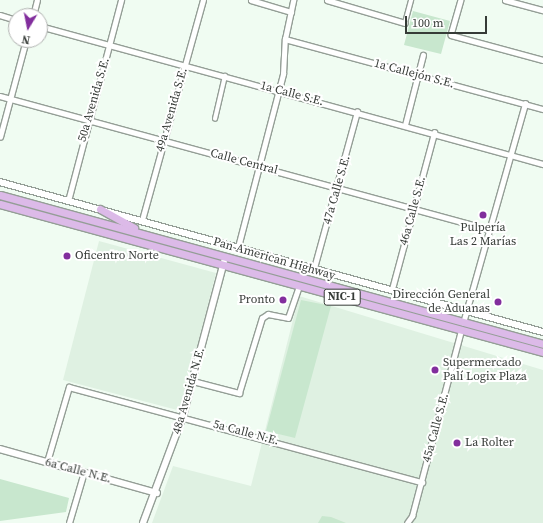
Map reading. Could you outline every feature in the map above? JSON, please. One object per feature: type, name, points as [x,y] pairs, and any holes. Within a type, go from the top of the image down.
[{"type":"highway","name":"Pan-American Highway","points":[[0,195],[543,344]]},
{"type":"highway","name":"Pan-American Highway","points":[[0,204],[461,331],[543,352]]},
{"type":"highway","points":[[100,209],[142,233]]},
{"type":"street","name":"50a Avenida S.E.","points":[[68,200],[121,0]]},
{"type":"street","name":"49a Avenida S.E.","points":[[142,220],[203,0]]},
{"type":"street","points":[[251,0],[291,12]]},
{"type":"street","points":[[238,247],[277,90],[283,74],[285,39],[293,0]]},
{"type":"street","points":[[327,0],[405,23],[411,0]]},
{"type":"street","points":[[461,0],[451,35],[543,60]]},
{"type":"street","points":[[505,0],[543,10]]},
{"type":"street","name":"1a Calle S.E.","points":[[48,28],[543,164]]},
{"type":"street","name":"1a Callejón S.E.","points":[[285,39],[543,109]]},
{"type":"street","points":[[0,138],[24,48]]},
{"type":"street","points":[[405,125],[423,55]]},
{"type":"street","points":[[215,118],[225,76]]},
{"type":"street","name":"Calle Central","points":[[0,96],[488,229]]},
{"type":"street","points":[[463,323],[488,229],[525,104]]},
{"type":"street","name":"47a Calle S.E.","points":[[314,268],[339,188],[357,112]]},
{"type":"street","name":"46a Calle S.E.","points":[[392,289],[434,133]]},
{"type":"street","points":[[0,182],[392,289],[543,332]]},
{"type":"street","name":"48a Avenida N.E.","points":[[143,523],[157,493],[183,416],[226,257]]},
{"type":"street","points":[[193,381],[239,393],[262,318],[268,314],[288,318],[299,286]]},
{"type":"street","name":"45a Calle S.E.","points":[[407,523],[412,516],[422,482],[461,331]]},
{"type":"street","name":"5a Calle N.E.","points":[[48,462],[69,387],[183,416],[422,482]]},
{"type":"street","name":"6a Calle N.E.","points":[[0,449],[157,493]]},
{"type":"street","points":[[69,523],[84,472]]},
{"type":"shaded area","points":[[99,241],[216,273],[181,411],[63,380]]},
{"type":"shaded area","points":[[299,296],[543,370],[543,523],[152,523],[173,466],[251,486]]},
{"type":"green space","points":[[413,11],[450,21],[441,54],[404,45]]},
{"type":"green space","points":[[301,300],[331,306],[295,438],[266,431]]},
{"type":"green space","points":[[0,479],[69,498],[66,512],[0,521]]},
{"type":"green space","points":[[322,516],[331,517],[346,523],[318,523]]},
{"type":"place","name":"Pulpería Las 2 Marías","points":[[483,215]]},
{"type":"place","name":"Oficentro Norte","points":[[67,256]]},
{"type":"place","name":"Pronto","points":[[283,300]]},
{"type":"place","name":"Dirección General de Aduanas","points":[[498,302]]},
{"type":"place","name":"Supermercado Palí Logix Plaza","points":[[435,370]]},
{"type":"place","name":"La Rolter","points":[[457,443]]}]
